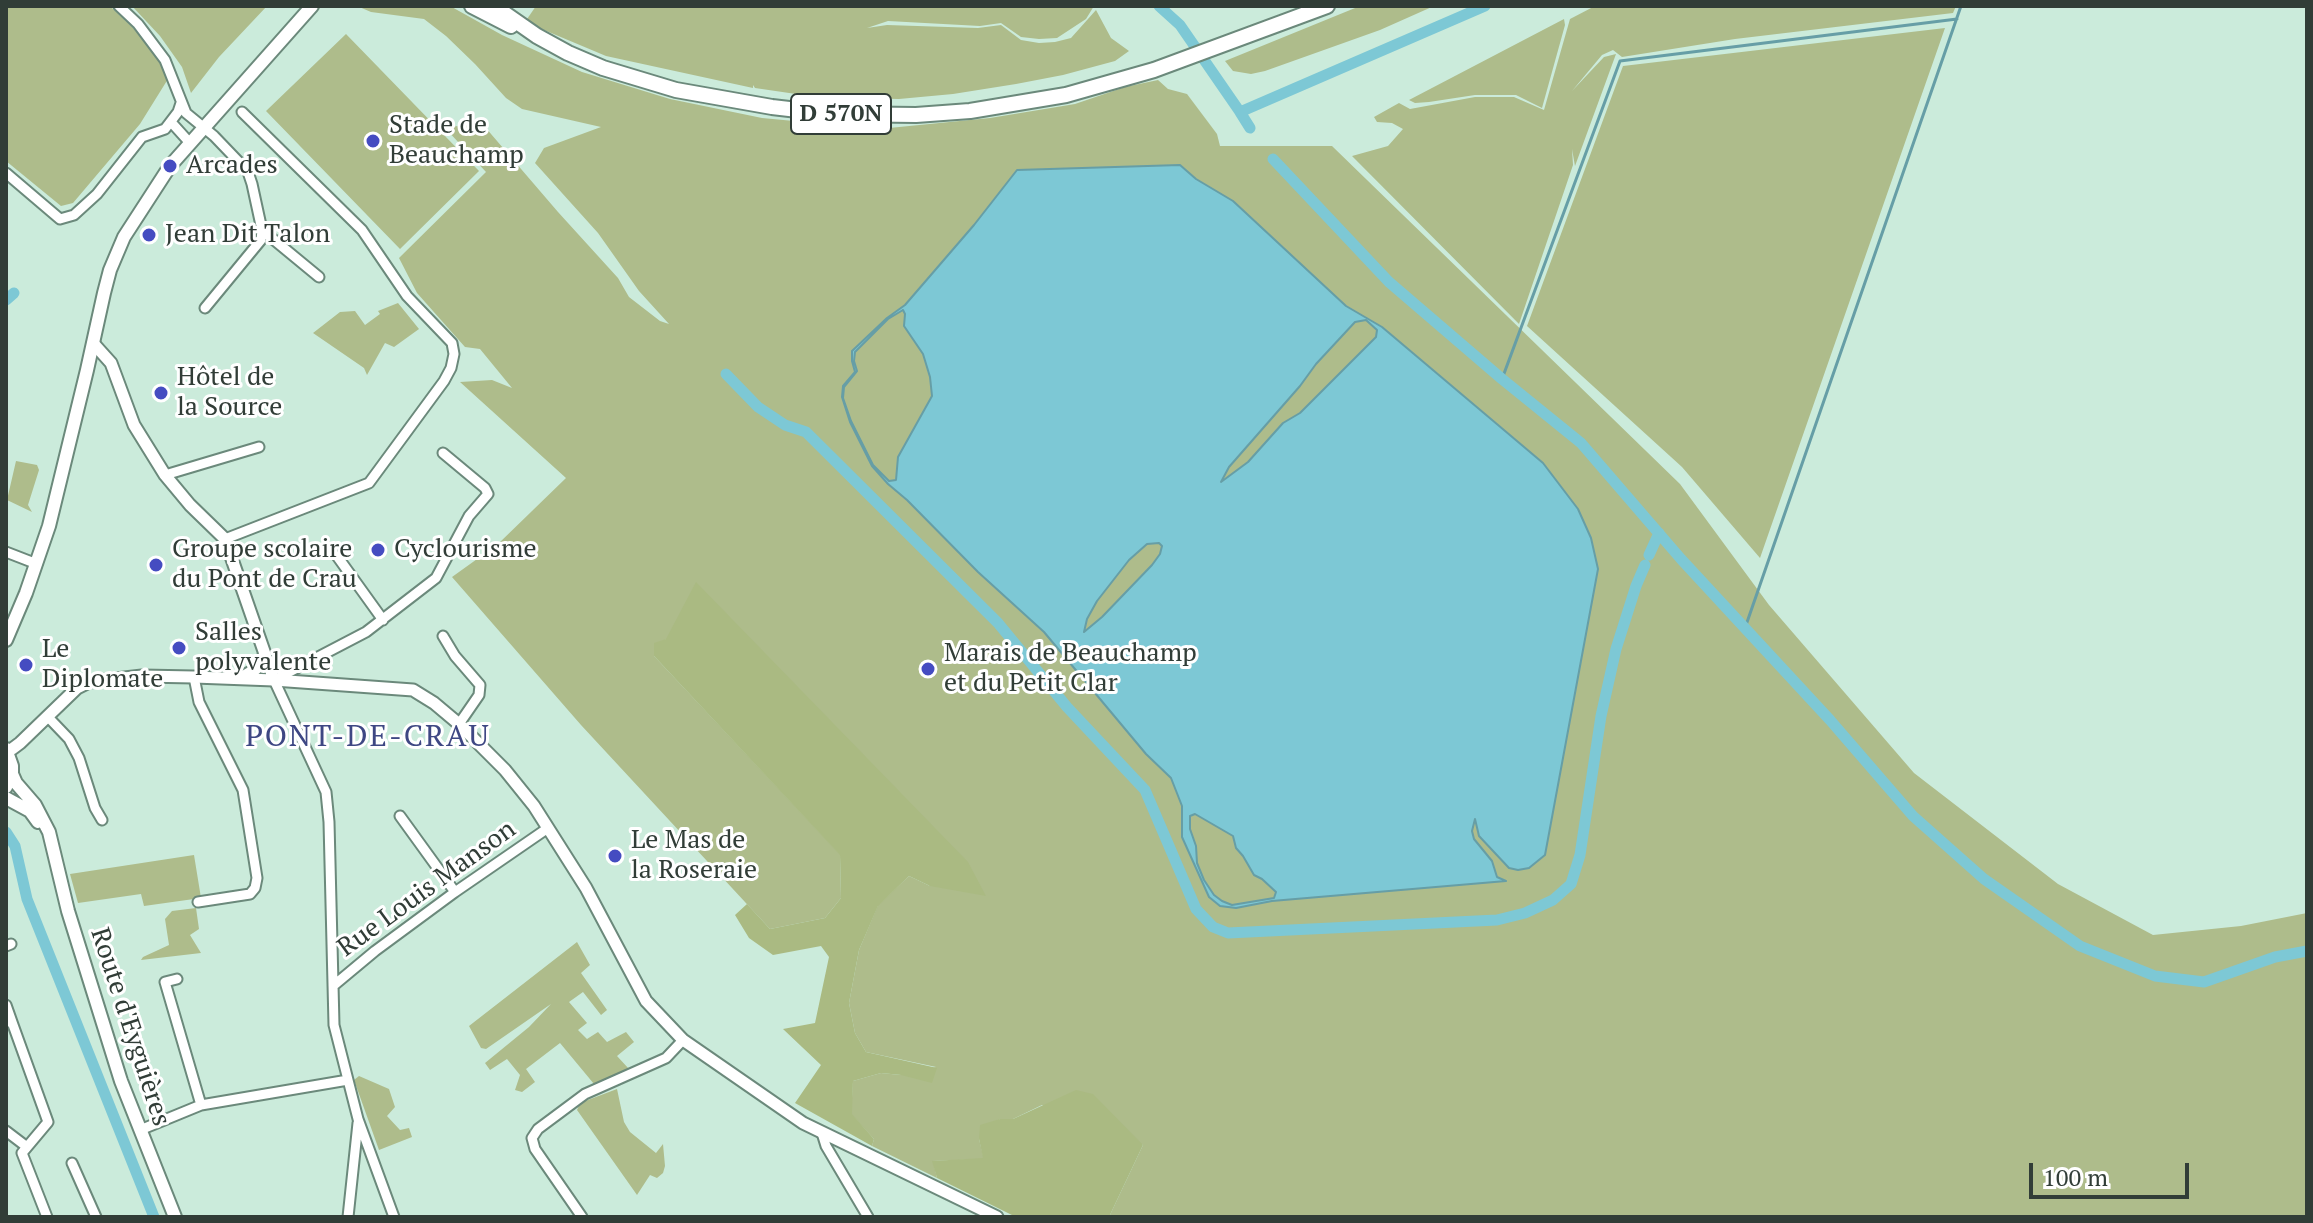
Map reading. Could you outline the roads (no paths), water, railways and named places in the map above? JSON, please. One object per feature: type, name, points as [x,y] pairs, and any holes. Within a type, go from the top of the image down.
[{"type":"main road","points":[[6,640],[37,564],[52,515],[110,270],[124,237],[200,125],[312,6]]},
{"type":"main road","name":"D 570N","points":[[472,6],[537,36]]},
{"type":"main road","name":"D 570N","points":[[494,6],[568,53],[603,68],[676,90],[832,114],[916,115],[982,109],[1066,95],[1154,70],[1327,6]]},
{"type":"main road","points":[[6,749],[12,766],[6,787]]},
{"type":"main road","name":"Route d'Eyguières","points":[[12,774],[35,805],[49,832],[68,911],[121,1081],[175,1217]]},
{"type":"main road","name":"Route d'Eyguières","points":[[6,798],[30,811],[51,848]]},
{"type":"street","points":[[119,6],[138,24],[165,60],[186,113],[248,172],[262,230],[261,240],[205,308]]},
{"type":"street","points":[[6,173],[60,219],[74,215],[97,194],[142,137],[165,129],[181,103]]},
{"type":"street","points":[[225,539],[369,483],[444,381],[454,354],[452,343],[407,296],[362,230],[242,112]]},
{"type":"street","points":[[171,122],[190,143]]},
{"type":"street","points":[[262,230],[319,277]]},
{"type":"street","points":[[93,343],[111,363],[134,425],[165,475],[225,539],[274,680],[322,781],[328,803],[334,1025],[358,1119],[394,1217]]},
{"type":"street","points":[[165,475],[259,447]]},
{"type":"street","points":[[274,680],[366,632],[436,578],[469,516],[488,494],[485,488],[443,453]]},
{"type":"street","points":[[6,552],[37,564]]},
{"type":"street","points":[[337,556],[383,620]]},
{"type":"street","points":[[443,636],[455,656],[480,685],[479,695],[459,724]]},
{"type":"street","points":[[238,679],[256,669],[265,654]]},
{"type":"street","points":[[6,749],[20,743],[77,688],[89,682],[142,676],[194,677],[413,690],[459,724],[505,770],[534,806],[586,888],[646,1001],[683,1040],[789,1114],[822,1133],[997,1217]]},
{"type":"street","points":[[194,677],[199,702],[243,790],[257,878],[250,894],[198,902]]},
{"type":"street","points":[[47,716],[69,739],[102,820]]},
{"type":"street","points":[[400,816],[455,892]]},
{"type":"street","name":"Rue Louis Manson","points":[[333,986],[455,892],[548,828]]},
{"type":"street","points":[[177,979],[165,982],[201,1105]]},
{"type":"street","points":[[6,1005],[9,1022],[48,1122],[22,1153],[47,1217]]},
{"type":"street","points":[[582,1217],[535,1149],[532,1138],[538,1129],[585,1094],[666,1058],[683,1040]]},
{"type":"street","points":[[140,1130],[201,1105],[348,1080]]},
{"type":"street","points":[[348,1217],[358,1119]]},
{"type":"street","points":[[6,1131],[27,1147]]},
{"type":"street","points":[[822,1133],[826,1146],[868,1217]]},
{"type":"street","points":[[72,1163],[96,1217]]},
{"type":"water","points":[[1180,165],[1196,179],[1233,201],[1346,306],[1382,327],[1543,463],[1578,509],[1591,538],[1598,569],[1545,855],[1529,868],[1509,868],[1479,836],[1475,819],[1474,839],[1492,861],[1497,877],[1506,881],[1272,901],[1236,908],[1220,906],[1209,897],[1182,837],[1182,806],[1171,778],[1146,754],[1044,632],[978,572],[872,466],[850,422],[842,397],[843,386],[855,372],[852,351],[887,318],[905,305],[1017,170]],"holes":[[[903,310],[904,326],[923,354],[932,396],[898,457],[896,480],[889,481],[873,465],[843,398],[844,387],[857,371],[855,352],[888,319]],[[1366,320],[1377,330],[1376,337],[1300,413],[1283,423],[1248,462],[1221,482],[1229,467],[1355,322]],[[1159,543],[1162,546],[1160,554],[1102,617],[1084,632],[1097,601],[1129,560],[1147,544]],[[1195,814],[1233,836],[1236,848],[1254,875],[1276,892],[1274,898],[1232,905],[1214,895],[1197,863],[1190,816]]]},
{"type":"waterway","points":[[1159,6],[1180,25],[1240,112],[1485,6]]},
{"type":"waterway","points":[[1745,628],[1961,6]]},
{"type":"waterway","points":[[1502,379],[1620,61],[1957,19]]},
{"type":"waterway","points":[[1240,112],[1250,128]]},
{"type":"waterway","points":[[1273,159],[1389,282],[1581,443],[1681,559],[1830,720],[1913,816],[1984,879],[2080,946],[2155,976],[2204,982],[2275,957],[2307,951]]},
{"type":"waterway","points":[[6,300],[14,293]]},
{"type":"waterway","points":[[726,374],[758,407],[785,425],[806,432],[998,623],[1067,707],[1145,790],[1196,909],[1213,927],[1228,933],[1497,920],[1525,913],[1553,900],[1571,884],[1580,855],[1601,716],[1616,649],[1645,565]]},
{"type":"waterway","points":[[1649,555],[1659,533]]},
{"type":"waterway","points":[[6,832],[15,846],[27,899],[154,1217]]},
{"type":"place","name":"Stade de Beauchamp","points":[[373,141]]},
{"type":"place","name":"Arcades","points":[[170,166]]},
{"type":"place","name":"Jean Dit Talon","points":[[149,235]]},
{"type":"place","name":"Hôtel de la Source","points":[[161,393]]},
{"type":"place","name":"Cyclourisme","points":[[378,550]]},
{"type":"place","name":"Groupe scolaire du Pont de Crau","points":[[156,565]]},
{"type":"place","name":"Salles polyvalente","points":[[179,648]]},
{"type":"place","name":"Le Diplomate","points":[[26,665]]},
{"type":"place","name":"Marais de Beauchamp et du Petit Clar","points":[[928,669]]},
{"type":"place","name":"Le Mas de la Roseraie","points":[[615,856]]},
{"type":"district","name":"PONT-DE-CRAU","points":[[368,737]]}]
